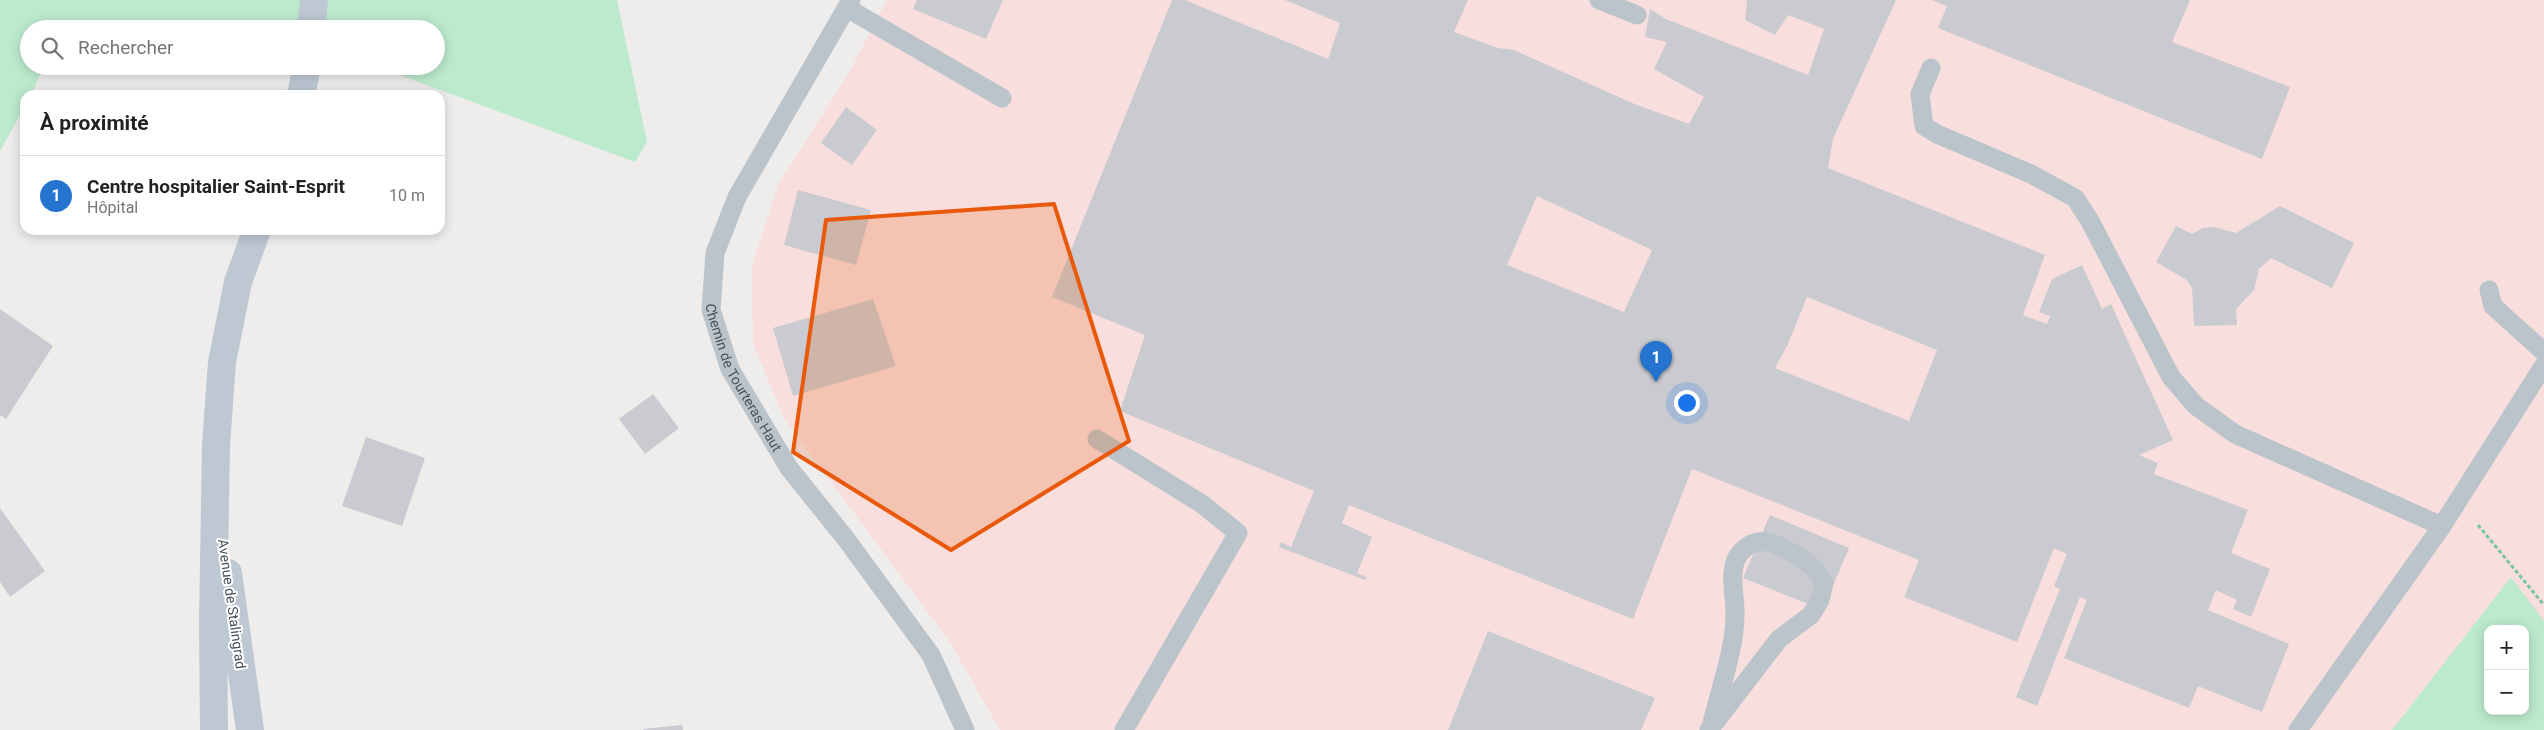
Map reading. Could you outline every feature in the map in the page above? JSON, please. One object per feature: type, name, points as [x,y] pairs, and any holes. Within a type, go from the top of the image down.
[{"type":"main road","points":[[312,20],[314,0]]},
{"type":"main road","points":[[301,90],[304,75]]},
{"type":"main road","name":"Avenue de Stalingrad","points":[[214,730],[216,477],[222,362],[238,282],[255,235]]},
{"type":"main road","name":"Avenue de Stalingrad","points":[[216,477],[250,730]]},
{"type":"lane","points":[[1599,0],[1638,15]]},
{"type":"lane","points":[[849,4],[1002,98]]},
{"type":"lane","name":"Chemin de Tourteras Haut","points":[[849,4],[737,198],[715,253],[711,310],[730,369],[789,468],[846,540],[932,655],[965,730]]},
{"type":"lane","points":[[1931,68],[1920,94],[1924,126],[1937,134],[2031,174],[2075,198],[2090,221],[2171,377],[2196,406],[2235,434],[2442,526]]},
{"type":"lane","points":[[2489,290],[2493,306],[2544,352]]},
{"type":"lane","points":[[2298,730],[2442,526],[2544,365]]},
{"type":"lane","points":[[1098,439],[1202,504],[1238,534],[1124,730]]},
{"type":"lane","points":[[1760,540],[1769,541],[1797,555],[1818,571],[1824,583],[1820,600],[1811,614],[1779,639],[1710,727],[1732,639],[1736,613],[1734,567],[1740,553],[1750,544],[1760,540]]},
{"type":"path","points":[[2476,522],[2544,605]]},
{"type":"highlighted area","points":[[1054,204],[1129,441],[951,550],[793,452],[826,220]]},
{"type":"shaded area","points":[[887,0],[2544,0],[2544,730],[1000,730],[950,642],[785,420],[753,344],[752,266],[778,185],[850,71]]},
{"type":"green space","points":[[0,0],[617,0],[647,142],[635,162],[445,92],[445,90],[440,90],[399,75],[445,75],[445,20],[20,20],[20,75],[40,75],[33,90],[20,90],[20,115],[0,151]]},
{"type":"green space","points":[[2511,577],[2544,621],[2544,730],[2392,730]]},
{"type":"building","points":[[917,0],[1003,0],[986,39],[913,9]]},
{"type":"building","points":[[1172,0],[1185,0],[1328,59],[1340,23],[1285,0],[1468,0],[1454,32],[1498,48],[1514,50],[1632,103],[1689,124],[1704,97],[1654,69],[1667,42],[1645,37],[1650,9],[1666,19],[1808,75],[1824,29],[1788,15],[1775,35],[1745,20],[1747,0],[1896,0],[1833,139],[1828,168],[2045,255],[2023,315],[2047,324],[2050,316],[2039,312],[2052,279],[2082,265],[2102,309],[2111,304],[2173,440],[2139,455],[2158,463],[2154,474],[2248,510],[2231,553],[2270,569],[2251,617],[2233,609],[2237,600],[2216,590],[2208,610],[2289,644],[2262,712],[2198,686],[2189,708],[2064,658],[2087,600],[2080,597],[2037,706],[2016,697],[2060,589],[2054,586],[2067,554],[2054,548],[2017,642],[1904,597],[1919,560],[1692,469],[1633,619],[1349,505],[1342,523],[1372,537],[1357,573],[1367,577],[1365,580],[1279,547],[1281,542],[1291,547],[1314,491],[1120,411],[1145,335],[1052,297]],"holes":[[[1537,196],[1652,250],[1624,312],[1507,265]],[[1807,297],[1937,350],[1909,421],[1775,368],[1788,344]]]},
{"type":"building","points":[[1932,0],[2190,0],[2172,42],[2290,87],[2262,159],[1938,28],[1947,6]]},
{"type":"building","points":[[846,107],[877,130],[852,165],[821,143]]},
{"type":"building","points":[[798,190],[871,210],[856,265],[784,245]]},
{"type":"building","points":[[2280,206],[2354,243],[2332,288],[2271,258],[2259,269],[2254,290],[2236,309],[2237,325],[2194,326],[2192,288],[2187,280],[2156,262],[2176,226],[2192,234],[2203,228],[2214,227],[2236,233]]},
{"type":"building","points":[[873,299],[896,366],[793,396],[773,328]]},
{"type":"building","points":[[0,309],[53,346],[6,419],[0,415]]},
{"type":"building","points":[[653,394],[679,428],[645,454],[619,419]]},
{"type":"building","points":[[366,437],[425,458],[402,526],[342,506]]},
{"type":"building","points":[[0,508],[45,571],[10,597],[0,582]]},
{"type":"building","points":[[1770,515],[1849,548],[1823,610],[1743,578]]},
{"type":"building","points":[[1488,631],[1655,698],[1641,730],[1448,730]]},
{"type":"building","points":[[682,725],[683,730],[643,730],[643,729]]},
{"type":"place","name":"Centre hospitalier Saint-Esprit","points":[[1656,382]]}]
